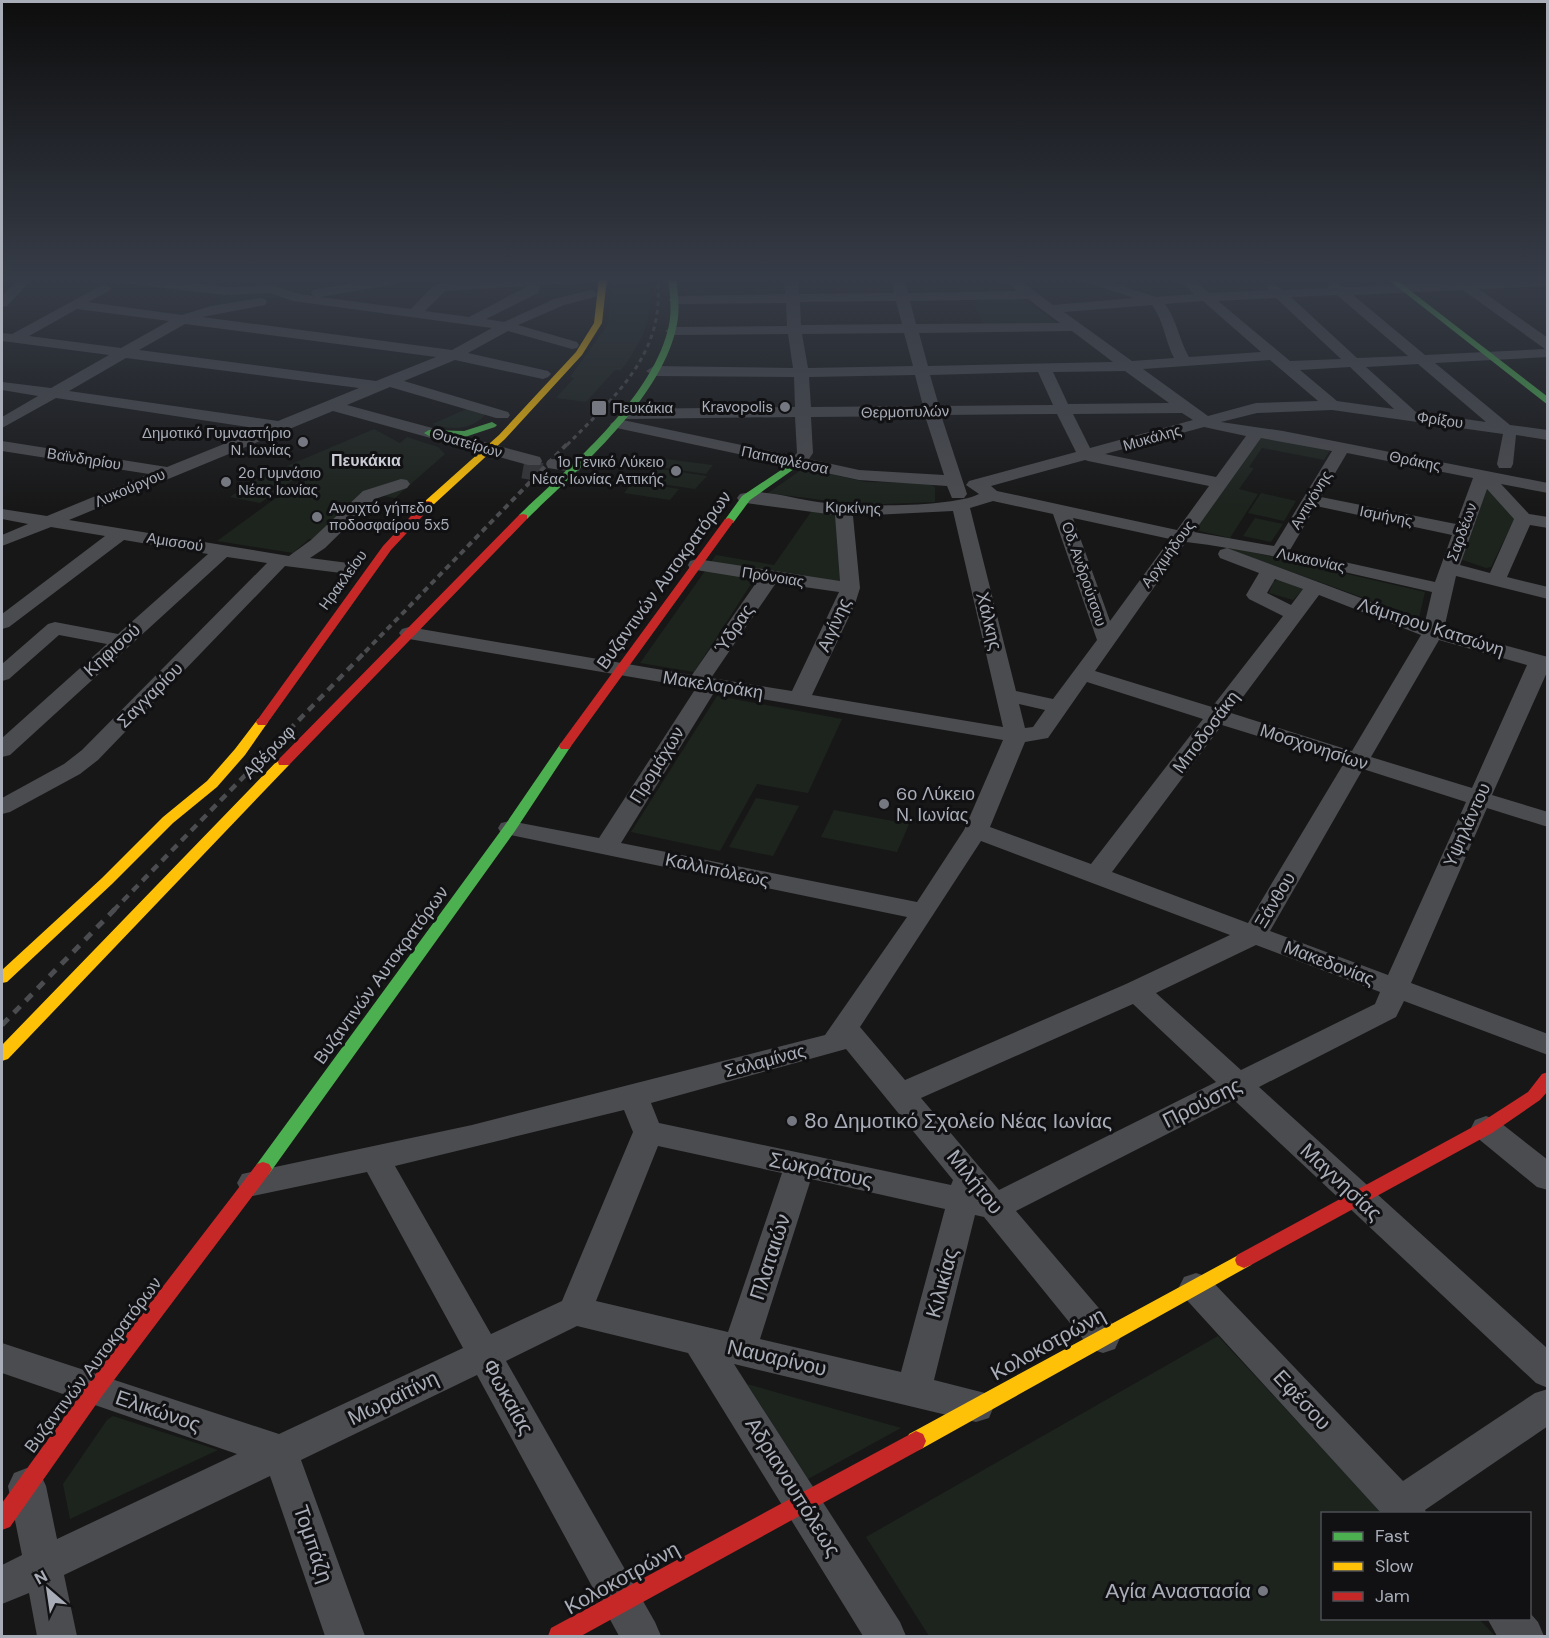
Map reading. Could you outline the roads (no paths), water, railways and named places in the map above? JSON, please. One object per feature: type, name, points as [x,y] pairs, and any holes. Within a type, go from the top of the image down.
[{"type":"street","points":[[2,423],[122,354]]},
{"type":"street","points":[[146,354],[385,384],[497,420]]},
{"type":"street","points":[[450,354],[543,374]]},
{"type":"street","name":"Ηρακλείου","points":[[515,463],[497,420],[563,354]]},
{"type":"street","name":"Ηρακλείου","points":[[515,463],[538,400],[576,354]]},
{"type":"street","points":[[515,463],[621,419],[654,371],[661,354]]},
{"type":"street","points":[[798,354],[805,453],[799,462]]},
{"type":"street","points":[[918,354],[932,411],[955,482]]},
{"type":"street","points":[[1113,354],[1184,408],[1212,425]]},
{"type":"street","points":[[1180,354],[1184,362]]},
{"type":"street","points":[[1345,354],[1414,419]]},
{"type":"street","points":[[1413,354],[1507,433],[1504,464]]},
{"type":"street","points":[[1288,366],[1520,354]]},
{"type":"street","name":"Λυκούργου","points":[[2,541],[454,355]]},
{"type":"street","points":[[654,371],[801,373],[922,369],[1043,369],[1129,366],[1274,355],[1334,409]]},
{"type":"street","points":[[1489,356],[1548,402]]},
{"type":"street","points":[[1043,369],[1082,449],[1088,456],[1221,483]]},
{"type":"street","points":[[2,386],[279,426]]},
{"type":"street","name":"Θυατείρων","points":[[330,405],[515,463]]},
{"type":"street","name":"Θερμοπυλών","points":[[621,419],[932,411],[1184,408]]},
{"type":"street","name":"Μυκάλης","points":[[985,491],[1110,459],[1256,408],[1334,409]]},
{"type":"street","points":[[1257,424],[1334,409]]},
{"type":"street","name":"Φρίξου","points":[[1334,409],[1507,433],[1548,442]]},
{"type":"street","name":"Παπαφλέσσα","points":[[621,419],[799,462],[881,478],[955,482],[985,491]]},
{"type":"street","points":[[429,433],[465,435],[497,420]]},
{"type":"street","name":"Θράκης","points":[[1212,425],[1257,424],[1283,436],[1548,488]]},
{"type":"street","name":"Αρχιμήδους","points":[[1081,673],[1221,483],[1257,424]]},
{"type":"street","name":"Μυκάλης","points":[[985,491],[1088,456],[1212,425]]},
{"type":"street","name":"Θυατείρων","points":[[400,426],[429,433],[515,463]]},
{"type":"street","name":"Φρίξου","points":[[1507,433],[1548,435]]},
{"type":"street","name":"Βαϊνδηρίου","points":[[2,446],[167,472]]},
{"type":"street","name":"Αντιγόνης","points":[[1293,613],[1256,595],[1342,447]]},
{"type":"street","name":"Βυζαντινών Αυτοκρατόρων","points":[[2,1520],[95,1390],[253,1183],[746,498],[799,462]]},
{"type":"street","name":"Ηρακλείου","points":[[2,978],[88,899],[168,820],[212,783],[240,752],[387,548],[423,508],[461,475],[515,463]]},
{"type":"street","name":"Αβέρωφ","points":[[2,1055],[409,633],[515,463]]},
{"type":"street","points":[[418,494],[441,473]]},
{"type":"street","points":[[1483,475],[1523,518],[1548,523]]},
{"type":"street","name":"Σαρδέων","points":[[1442,589],[1483,475]]},
{"type":"street","name":"Χάλκης","points":[[955,482],[1016,736]]},
{"type":"street","name":"Σαγγαρίου","points":[[2,807],[72,769],[90,755],[287,561],[318,544],[369,495],[401,484]]},
{"type":"street","name":"Κιρκίνης","points":[[746,498],[844,510],[961,505],[982,502],[985,491]]},
{"type":"street","name":"Λυκαονίας","points":[[985,491],[1180,536],[1275,562],[1442,589]]},
{"type":"street","name":"Ισμήνης","points":[[1310,501],[1462,531]]},
{"type":"street","name":"Αιγίνης","points":[[799,699],[845,604],[850,588],[844,510]]},
{"type":"street","name":"Οδ. Ανδρούτσου","points":[[1061,510],[1106,638]]},
{"type":"street","name":"Αμισσού","points":[[2,514],[287,561],[350,566]]},
{"type":"street","points":[[1496,580],[1523,518]]},
{"type":"street","points":[[2,623],[120,533]]},
{"type":"street","name":"Κηφισού","points":[[2,750],[222,550]]},
{"type":"street","name":"Λυκαονίας","points":[[1275,562],[1315,587]]},
{"type":"street","name":"Πρόνοιας","points":[[697,565],[850,588]]},
{"type":"street","points":[[1449,568],[1548,593]]},
{"type":"street","name":"Ύδρας","points":[[704,683],[770,577]]},
{"type":"street","name":"Μποδοσάκη","points":[[1096,875],[1315,587]]},
{"type":"street","name":"Λάμπρου Κατσώνη","points":[[1315,587],[1433,632],[1543,663]]},
{"type":"street","name":"Ξάνθου","points":[[902,1094],[1136,991],[1254,935],[1433,632],[1442,589]]},
{"type":"street","points":[[2,675],[55,628],[122,641]]},
{"type":"street","name":"Μακελαράκη","points":[[409,633],[1016,736]]},
{"type":"street","name":"Υψηλάντου","points":[[1395,987],[1543,663]]},
{"type":"street","points":[[1016,736],[1040,733],[1081,673]]},
{"type":"street","name":"Μοσχονησίων","points":[[1081,673],[1548,820]]},
{"type":"street","name":"Προμάχων","points":[[606,847],[704,683]]},
{"type":"street","points":[[1007,695],[1058,707]]},
{"type":"street","name":"Σαλαμίνας","points":[[253,1183],[375,1158],[634,1096],[835,1043],[924,912],[976,830],[1016,736]]},
{"type":"street","name":"Ηρακλείου","points":[[168,820],[195,780]]},
{"type":"street","name":"Καλλιπόλεως","points":[[510,828],[924,912]]},
{"type":"street","name":"Μακεδονίας","points":[[976,830],[1548,1045]]},
{"type":"street","name":"Προύσης","points":[[995,1207],[1386,1010],[1395,987]]},
{"type":"street","name":"Μαγνησίας","points":[[1136,991],[1548,1372]]},
{"type":"street","name":"Μιλήτου","points":[[845,1028],[902,1094],[967,1188],[995,1207],[1103,1338]]},
{"type":"street","name":"Κολοκοτρώνη","points":[[559,1636],[1486,1128],[1534,1096],[1548,1078]]},
{"type":"street","points":[[575,1311],[648,1132],[634,1096]]},
{"type":"street","points":[[1486,1128],[1548,1178]]},
{"type":"street","name":"Σωκράτους","points":[[648,1132],[800,1165],[967,1188]]},
{"type":"street","name":"Φωκαίας","points":[[375,1158],[641,1636]]},
{"type":"street","name":"Πλαταιών","points":[[740,1349],[800,1165]]},
{"type":"street","name":"Κιλικίας","points":[[914,1390],[967,1188]]},
{"type":"street","name":"Εφέσου","points":[[1196,1287],[1404,1509]]},
{"type":"street","name":"Ναυαρίνου","points":[[575,1311],[978,1407]]},
{"type":"street","name":"Μωραϊτίνη","points":[[2,1585],[575,1311]]},
{"type":"street","name":"Αδριανουπόλεως","points":[[698,1339],[804,1503],[886,1636]]},
{"type":"street","name":"Ελικώνος","points":[[2,1358],[280,1452]]},
{"type":"street","points":[[1404,1509],[1548,1405]]},
{"type":"street","name":"Τομπάζη","points":[[280,1452],[345,1636]]},
{"type":"street","points":[[27,1485],[57,1636]]},
{"type":"street","points":[[1509,1620],[1524,1636]]},
{"type":"tunnel","points":[[523,469],[546,473]]},
{"type":"railway","points":[[567,445],[619,391],[643,354]]},
{"type":"railway","points":[[365,652],[568,443]]},
{"type":"railway","points":[[113,911],[366,651]]},
{"type":"railway","points":[[2,1025],[115,909]]},
{"type":"place","name":"Kravopolis","points":[[785,407]]},
{"type":"place","name":"Πευκάκια","points":[[599,408]]},
{"type":"place","name":"Δημοτικό Γυμναστήριο Ν. Ιωνίας","points":[[303,442]]},
{"type":"place","name":"1ο Γενικό Λύκειο Νέας Ιωνίας Αττικής","points":[[676,471]]},
{"type":"place","name":"2ο Γυμνάσιο Νέας Ιωνίας","points":[[226,482]]},
{"type":"place","name":"Ανοιχτό γήπεδο ποδοσφαίρου 5x5","points":[[317,517]]},
{"type":"place","name":"6ο Λύκειο Ν. Ιωνίας","points":[[884,804]]},
{"type":"place","name":"8ο Δημοτικό Σχολείο Νέας Ιωνίας","points":[[792,1121]]},
{"type":"place","name":"Αγία Αναστασία","points":[[1263,1591]]},
{"type":"district","name":"Πευκάκια","points":[[366,460]]}]
